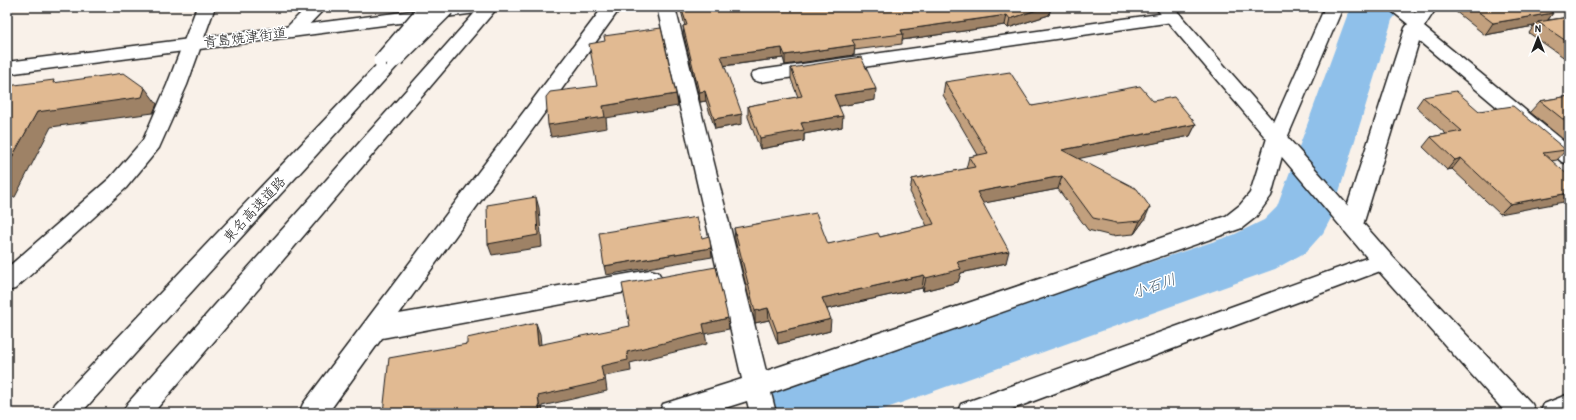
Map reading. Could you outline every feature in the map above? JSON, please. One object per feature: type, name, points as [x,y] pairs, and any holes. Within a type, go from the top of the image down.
[{"type":"main road","points":[[7,282],[118,183],[138,162],[152,143],[177,85],[206,7]]},
{"type":"main road","points":[[293,31],[317,7]]},
{"type":"main road","name":"東名高速道路","points":[[64,413],[387,60],[445,7]]},
{"type":"main road","name":"青島焼津街道","points":[[7,68],[484,7]]},
{"type":"main road","points":[[136,413],[490,7]]},
{"type":"main road","points":[[312,413],[612,7]]},
{"type":"main road","points":[[666,7],[763,413]]},
{"type":"main road","points":[[672,413],[757,386],[1234,222],[1248,211],[1260,196],[1277,138],[1334,7]]},
{"type":"main road","points":[[1352,225],[1408,18],[1428,7]]},
{"type":"main road","points":[[760,76],[1168,12],[1383,261],[1523,413]]},
{"type":"main road","points":[[1408,18],[1569,157]]},
{"type":"main road","points":[[973,413],[1383,261]]},
{"type":"main road","points":[[704,269],[728,265]]},
{"type":"main road","points":[[374,329],[673,275]]},
{"type":"main road","points":[[1553,413],[1569,406]]},
{"type":"lane","points":[[387,60],[426,7]]},
{"type":"building","points":[[681,7],[1045,7],[1010,19],[1007,15],[901,30],[903,34],[852,40],[855,45],[785,55],[782,48],[721,56],[742,114],[714,119],[705,91],[699,92],[683,26],[687,25]]},
{"type":"building","points":[[1472,7],[1544,7],[1553,13],[1493,23]]},
{"type":"building","points":[[1569,17],[1569,43],[1538,22]]},
{"type":"building","points":[[661,28],[676,94],[603,106],[605,117],[548,125],[546,97],[550,92],[597,86],[589,44],[605,41],[604,36]]},
{"type":"building","points":[[861,57],[876,89],[834,95],[843,116],[801,123],[804,130],[760,138],[748,106],[802,96],[791,68]]},
{"type":"building","points":[[1010,72],[1032,106],[1140,86],[1153,101],[1174,97],[1196,124],[1062,150],[1137,189],[1150,207],[1140,221],[1117,223],[1093,218],[1062,176],[977,192],[1009,251],[957,262],[961,269],[926,278],[924,275],[822,298],[831,319],[777,332],[768,308],[755,311],[734,228],[816,213],[828,244],[878,233],[880,237],[934,224],[912,179],[975,167],[969,157],[988,153],[945,82]]},
{"type":"building","points":[[124,73],[145,88],[142,97],[37,112],[7,166],[7,86],[54,80],[53,83]]},
{"type":"building","points":[[1456,91],[1479,111],[1513,106],[1566,150],[1543,153],[1569,176],[1569,193],[1510,204],[1461,158],[1455,160],[1431,137],[1462,131],[1423,97]]},
{"type":"building","points":[[1569,96],[1569,124],[1540,101]]},
{"type":"building","points":[[536,197],[538,235],[488,244],[487,205]]},
{"type":"building","points":[[697,217],[702,238],[709,236],[711,248],[604,266],[599,233]]},
{"type":"building","points":[[716,267],[728,318],[703,324],[705,333],[627,352],[628,360],[601,366],[604,381],[538,396],[540,413],[383,413],[389,358],[467,344],[467,338],[536,323],[538,345],[630,326],[622,284]]},
{"type":"waterway","name":"小石川","points":[[784,413],[1254,252],[1285,236],[1302,218],[1370,16],[1379,7]]}]
